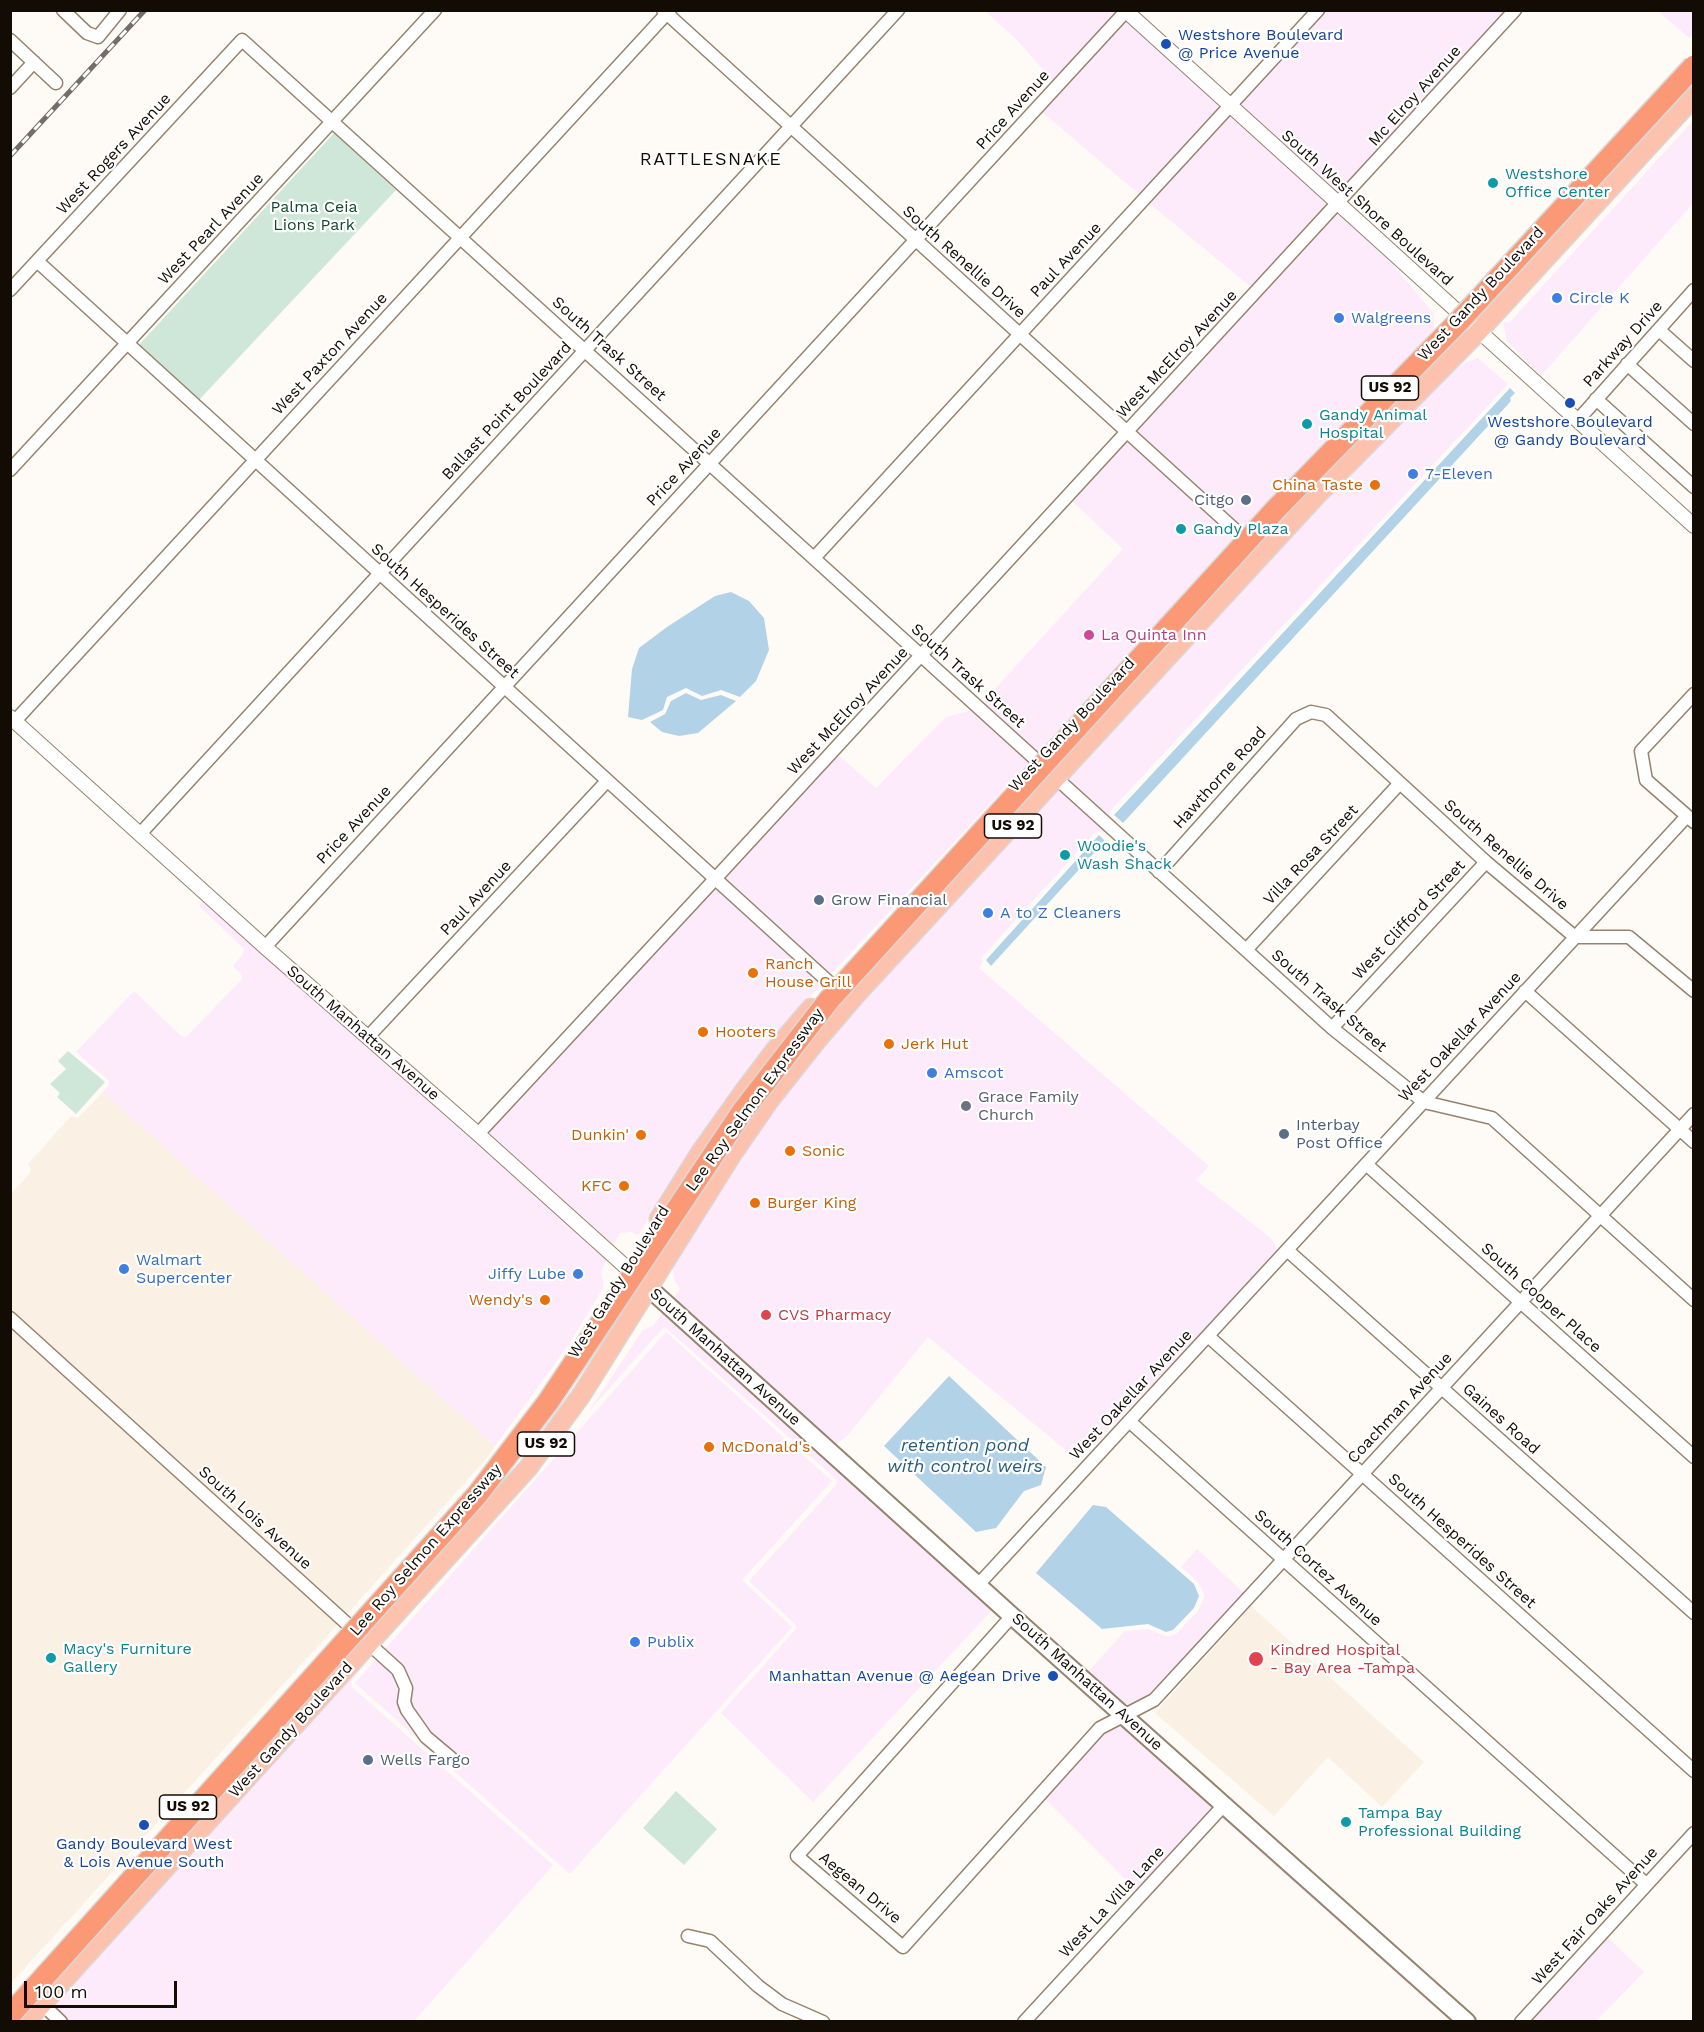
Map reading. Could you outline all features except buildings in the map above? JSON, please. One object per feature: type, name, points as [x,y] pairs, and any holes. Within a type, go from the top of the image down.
[{"type":"highway","name":"Lee Roy Selmon Expressway","points":[[10,2014],[477,1495],[548,1402],[742,1112],[828,1000],[1276,509],[1461,319],[1694,66]]},
{"type":"highway","name":"Lee Roy Selmon Expressway","points":[[18,2022],[485,1502],[556,1408],[763,1102],[837,1007],[1278,527],[1472,329],[1694,87]]},
{"type":"main road","name":"West Gandy Boulevard","points":[[10,2002],[445,1524],[498,1462],[564,1371],[700,1153],[784,1039],[1244,538],[1462,316],[1617,149],[1694,62]]},
{"type":"main road","name":"West Gandy Boulevard","points":[[26,2022],[528,1468],[558,1429],[612,1348],[733,1153],[769,1101],[855,996],[1333,478],[1479,331],[1690,108]]},
{"type":"main road","points":[[1263,554],[1260,547],[1274,508]]},
{"type":"main road","points":[[1167,659],[1174,643],[1241,569],[1246,557],[1244,538]]},
{"type":"main road","points":[[1057,778],[1053,758],[1063,744],[1131,671],[1140,650]]},
{"type":"main road","points":[[973,868],[976,858],[1038,790],[1044,776],[1038,761]]},
{"type":"main road","points":[[814,1044],[812,1029],[817,1018],[891,936],[912,899]]},
{"type":"main road","points":[[648,1287],[646,1270],[654,1245],[711,1149],[773,1064],[784,1039]]},
{"type":"main road","points":[[482,1520],[484,1510],[553,1426],[624,1313],[630,1301],[632,1286],[628,1269]]},
{"type":"main road","name":"South Manhattan Avenue","points":[[628,1269],[1467,2022]]},
{"type":"main road","points":[[369,1645],[369,1624],[381,1604],[440,1538],[445,1524]]},
{"type":"main road","points":[[168,1866],[172,1854],[345,1663],[352,1646],[351,1627]]},
{"type":"main road","points":[[42,2004],[42,1978],[116,1898],[125,1876]]},
{"type":"main road","points":[[18,2022],[32,2006],[24,1987]]},
{"type":"street","points":[[63,10],[87,33],[98,37],[120,10]]},
{"type":"street","name":"West Pearl Avenue","points":[[10,470],[435,10]]},
{"type":"street","name":"Ballast Point Boulevard","points":[[140,834],[898,10]]},
{"type":"street","name":"Paul Avenue","points":[[814,558],[1318,10]]},
{"type":"street","name":"Mc Elroy Avenue","points":[[1338,204],[1515,10]]},
{"type":"street","name":"South West Shore Boulevard","points":[[1126,11],[1694,526]]},
{"type":"street","name":"Price Avenue","points":[[264,947],[1126,11]]},
{"type":"street","name":"South Renellie Drive","points":[[667,12],[1244,538]]},
{"type":"street","name":"West Paxton Avenue","points":[[13,719],[667,12]]},
{"type":"street","points":[[10,40],[56,83]]},
{"type":"street","name":"South Trask Street","points":[[242,40],[1332,1028],[1424,1102],[1492,1118],[1694,1300]]},
{"type":"street","name":"West Rogers Avenue","points":[[10,290],[242,40]]},
{"type":"street","points":[[10,88],[34,62]]},
{"type":"street","name":"West McElroy Avenue","points":[[478,1134],[1338,204]]},
{"type":"street","name":"South Hesperides Street","points":[[37,261],[832,985]]},
{"type":"street","name":"Parkway Drive","points":[[1578,420],[1692,294]]},
{"type":"street","points":[[1659,330],[1694,361]]},
{"type":"street","points":[[1627,364],[1694,424]]},
{"type":"street","points":[[1596,399],[1694,487]]},
{"type":"street","name":"West Oakellar Avenue","points":[[978,1585],[1575,937],[1690,819],[1646,780],[1641,751],[1694,694]]},
{"type":"street","name":"South Renellie Drive","points":[[1311,712],[1326,715],[1486,861],[1575,937]]},
{"type":"street","name":"Hawthorne Road","points":[[1159,872],[1296,719],[1311,712]]},
{"type":"street","name":"South Manhattan Avenue","points":[[13,719],[264,947],[628,1269]]},
{"type":"street","name":"Paul Avenue","points":[[368,1037],[607,781]]},
{"type":"street","name":"Villa Rosa Street","points":[[1246,950],[1400,783]]},
{"type":"street","name":"West Clifford Street","points":[[1332,1028],[1486,861]]},
{"type":"street","points":[[1575,937],[1629,937],[1694,991]]},
{"type":"street","points":[[1525,992],[1694,1142]]},
{"type":"street","name":"Coachman Avenue","points":[[1124,1715],[1154,1701],[1694,1114]]},
{"type":"street","name":"South Cooper Place","points":[[1366,1164],[1694,1457]]},
{"type":"street","name":"Gaines Road","points":[[1287,1250],[1694,1613]]},
{"type":"street","name":"South Lois Avenue","points":[[10,1318],[398,1670],[406,1688],[404,1702],[407,1710],[426,1737],[451,1758]]},
{"type":"street","name":"South Hesperides Street","points":[[1208,1336],[1694,1771]]},
{"type":"street","name":"South Cortez Avenue","points":[[1129,1421],[1646,1884]]},
{"type":"street","name":"Aegean Drive","points":[[1012,1616],[797,1856],[903,1947],[1100,1728],[1124,1715]]},
{"type":"street","name":"West La Villa Lane","points":[[1024,2022],[1224,1805]]},
{"type":"street","name":"West Fair Oaks Avenue","points":[[1521,2022],[1694,1833]]},
{"type":"street","points":[[688,1936],[710,1941],[758,1986],[782,2004],[823,2022]]},
{"type":"street","points":[[24,1987],[61,2022]]},
{"type":"shaded area","points":[[1117,10],[1054,82],[1018,41],[985,11]]},
{"type":"shaded area","points":[[1326,11],[1507,11],[1337,196],[1238,106]]},
{"type":"shaded area","points":[[1658,11],[1693,11],[1693,34],[1689,38]]},
{"type":"shaded area","points":[[1127,20],[1222,106],[1140,195],[1042,112]]},
{"type":"shaded area","points":[[1231,114],[1330,204],[1252,288],[1149,203]]},
{"type":"shaded area","points":[[1691,123],[1694,125],[1693,203],[1541,376],[1507,341],[1503,322],[1510,322]]},
{"type":"shaded area","points":[[1339,212],[1382,252],[1434,314],[1434,329],[1402,368],[1243,531],[1135,433]]},
{"type":"shaded area","points":[[1478,358],[1508,384],[1110,811],[1109,815],[1115,821],[1113,823],[1065,778],[1373,448],[1395,432],[1452,372]]},
{"type":"shaded area","points":[[1128,441],[1236,538],[1037,753],[982,703],[1123,549],[1072,501]]},
{"type":"shaded area","points":[[973,710],[1030,761],[829,976],[723,879],[838,755],[876,788],[946,717]]},
{"type":"shaded area","points":[[1058,786],[1106,830],[1103,833],[1095,832],[982,957],[979,968],[1209,1166],[1196,1180],[1271,1238],[1278,1251],[1187,1349],[1078,1460],[928,1337],[848,1435],[833,1447],[671,1302],[680,1289],[675,1281],[672,1267],[768,1117],[840,1026]]},
{"type":"shaded area","points":[[716,887],[822,984],[799,1008],[738,1085],[671,1181],[638,1236],[632,1232],[620,1233],[612,1247],[486,1134]]},
{"type":"shaded area","points":[[205,900],[454,1124],[464,1129],[608,1257],[601,1272],[604,1286],[597,1298],[569,1344],[495,1446],[103,1092],[109,1081],[76,1052],[134,991],[181,1036],[186,1037],[242,979],[241,974],[233,966],[243,954],[244,949],[199,906]]},
{"type":"shaded area","points":[[103,1092],[495,1446],[486,1459],[346,1615],[11,1311],[10,1195],[30,1173],[31,1169],[28,1164],[71,1116],[78,1118]]},
{"type":"shaded area","points":[[665,1310],[990,1602],[992,1610],[813,1802],[721,1713],[797,1628],[749,1581],[836,1485],[837,1480],[666,1328],[662,1329],[589,1411],[643,1330],[653,1326]]},
{"type":"shaded area","points":[[10,1325],[339,1623],[11,1983],[10,1983]]},
{"type":"shaded area","points":[[666,1332],[832,1481],[742,1580],[792,1627],[570,1874],[355,1683]]},
{"type":"shaded area","points":[[1197,1549],[1244,1593],[1150,1696],[1124,1709],[1086,1674],[1125,1631],[1148,1629],[1168,1637],[1176,1634],[1198,1611],[1204,1594],[1197,1581],[1181,1567]]},
{"type":"shaded area","name":"Kindred Hospital - Bay Area -Tampa","points":[[1251,1606],[1424,1762],[1382,1807],[1328,1757],[1274,1816],[1155,1713]]},
{"type":"shaded area","points":[[371,1654],[373,1655],[351,1681],[352,1687],[553,1865],[414,2021],[69,2022],[51,2005]]},
{"type":"shaded area","points":[[1124,1722],[1216,1805],[1137,1891],[1044,1798],[1104,1732]]},
{"type":"shaded area","points":[[1225,1813],[1459,2021],[1450,2021],[1222,1818],[1147,1900]]},
{"type":"shaded area","points":[[1606,1936],[1644,1972],[1596,2021],[1529,2022]]},
{"type":"green space","name":"Palma Ceia Lions Park","points":[[334,133],[396,190],[198,401],[138,346]]},
{"type":"green space","points":[[68,1051],[105,1082],[76,1114],[57,1097],[60,1093],[50,1084],[66,1069],[58,1061]]},
{"type":"green space","points":[[676,1791],[717,1829],[684,1865],[643,1828]]},
{"type":"water","points":[[1510,388],[1515,393],[1510,398],[1511,401],[1123,823],[1114,815]]},
{"type":"water","points":[[731,592],[749,601],[764,618],[769,650],[756,681],[740,697],[721,690],[702,696],[686,688],[667,697],[663,710],[642,720],[628,717],[632,669],[639,648],[715,596]]},
{"type":"water","points":[[686,693],[701,700],[721,695],[736,701],[698,733],[679,736],[662,732],[650,722],[665,714],[671,701]]},
{"type":"water","points":[[1099,835],[1105,841],[991,966],[986,960]]},
{"type":"water","name":"retention pond with control weirs","points":[[949,1376],[1046,1467],[1041,1485],[1024,1491],[996,1528],[976,1532],[884,1446]]},
{"type":"water","points":[[1093,1505],[1106,1507],[1194,1584],[1199,1596],[1194,1608],[1173,1630],[1166,1632],[1148,1624],[1102,1629],[1036,1573]]},
{"type":"railway","points":[[10,156],[145,10]]},
{"type":"place","name":"Westshore Boulevard @ Price Avenue","points":[[1166,44]]},
{"type":"place","name":"Westshore Office Center","points":[[1493,183]]},
{"type":"place","name":"Circle K","points":[[1557,298]]},
{"type":"place","name":"Walgreens","points":[[1339,318]]},
{"type":"place","name":"Westshore Boulevard @ Gandy Boulevard","points":[[1570,403]]},
{"type":"place","name":"Gandy Animal Hospital","points":[[1307,424]]},
{"type":"place","name":"7-Eleven","points":[[1413,474]]},
{"type":"place","name":"China Taste","points":[[1375,485]]},
{"type":"place","name":"Citgo","points":[[1246,500]]},
{"type":"place","name":"Gandy Plaza","points":[[1181,529]]},
{"type":"place","name":"La Quinta Inn","points":[[1089,635]]},
{"type":"place","name":"Woodie's Wash Shack","points":[[1065,855]]},
{"type":"place","name":"Grow Financial","points":[[819,900]]},
{"type":"place","name":"A to Z Cleaners","points":[[988,913]]},
{"type":"place","name":"Ranch House Grill","points":[[753,973]]},
{"type":"place","name":"Hooters","points":[[703,1032]]},
{"type":"place","name":"Jerk Hut","points":[[889,1044]]},
{"type":"place","name":"Amscot","points":[[932,1073]]},
{"type":"place","name":"Grace Family Church","points":[[966,1106]]},
{"type":"place","name":"Interbay Post Office","points":[[1284,1134]]},
{"type":"place","name":"Dunkin'","points":[[641,1135]]},
{"type":"place","name":"Sonic","points":[[790,1151]]},
{"type":"place","name":"KFC","points":[[624,1186]]},
{"type":"place","name":"Burger King","points":[[755,1203]]},
{"type":"place","name":"Walmart Supercenter","points":[[124,1269]]},
{"type":"place","name":"Jiffy Lube","points":[[578,1274]]},
{"type":"place","name":"Wendy's","points":[[545,1300]]},
{"type":"place","name":"CVS Pharmacy","points":[[766,1315]]},
{"type":"place","name":"McDonald's","points":[[709,1447]]},
{"type":"place","name":"Publix","points":[[635,1642]]},
{"type":"place","name":"Macy's Furniture Gallery","points":[[51,1658]]},
{"type":"place","name":"Kindred Hospital - Bay Area -Tampa","points":[[1256,1659]]},
{"type":"place","name":"Manhattan Avenue @ Aegean Drive","points":[[1053,1676]]},
{"type":"place","name":"Wells Fargo","points":[[368,1760]]},
{"type":"place","name":"Tampa Bay Professional Building","points":[[1346,1822]]},
{"type":"place","name":"Gandy Boulevard West & Lois Avenue South","points":[[144,1825]]},
{"type":"district","name":"RATTLESNAKE","points":[[711,160]]}]
